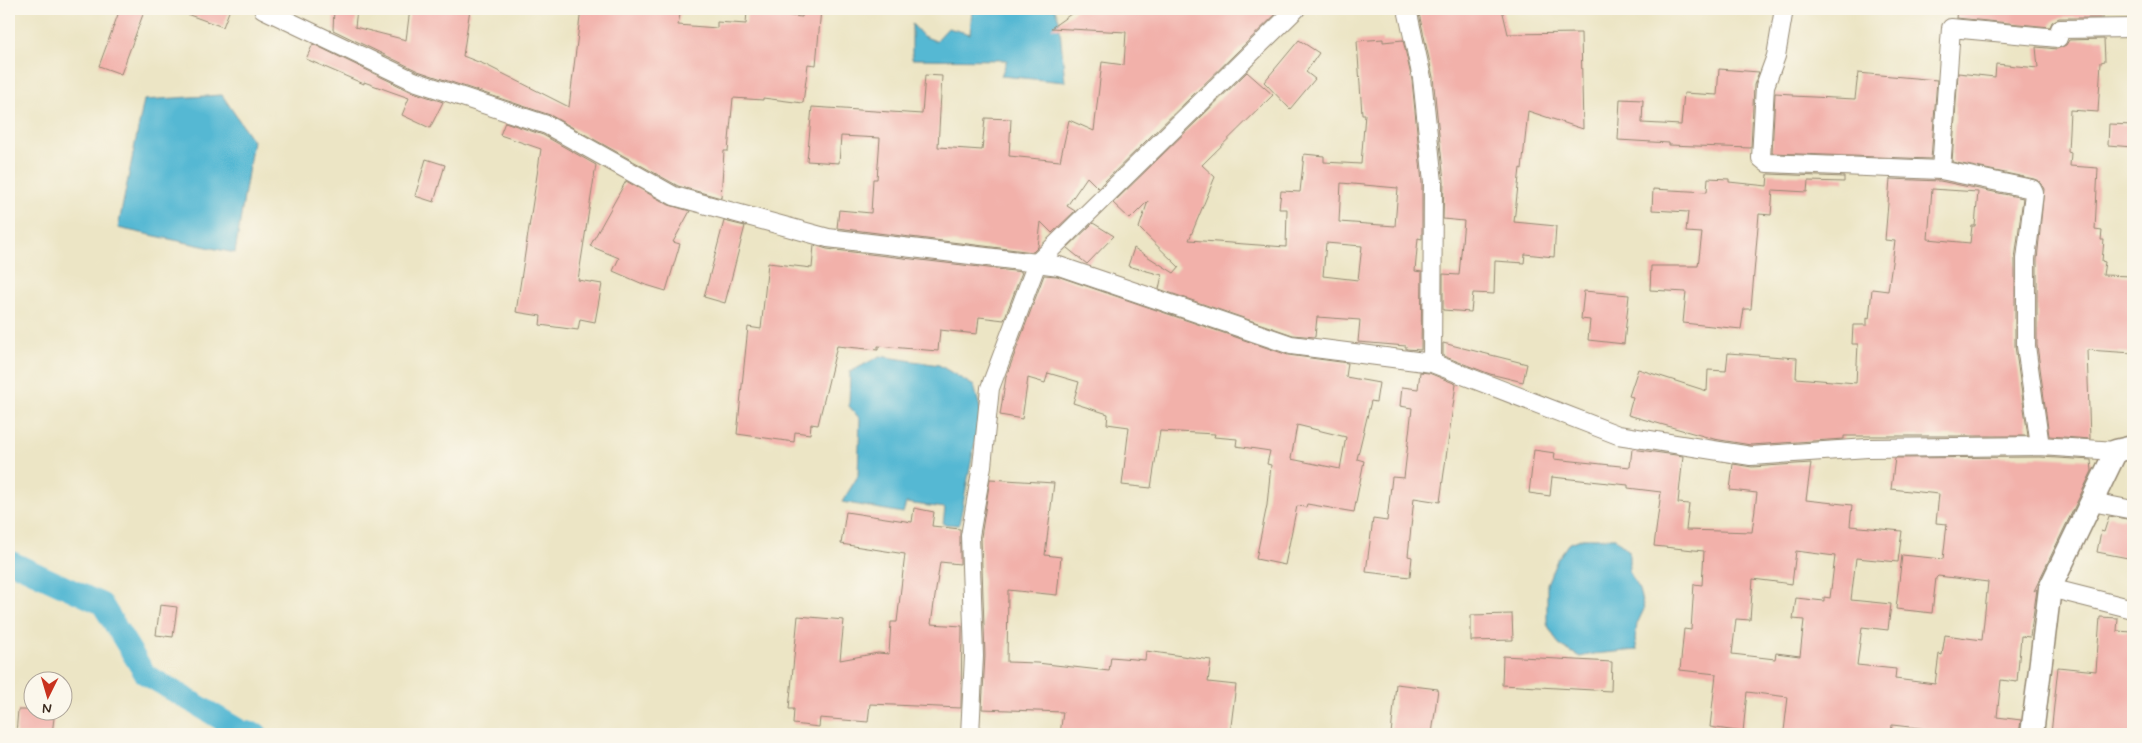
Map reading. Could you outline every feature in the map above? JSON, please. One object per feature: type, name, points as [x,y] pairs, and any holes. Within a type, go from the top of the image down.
[{"type":"street","points":[[263,9],[414,81],[547,125],[674,196],[828,238],[1058,266],[1291,345],[1432,363],[1618,435],[1751,456],[1868,448],[2040,446],[2125,449],[2092,502],[2050,588],[2032,734]]},
{"type":"street","points":[[970,734],[974,656],[970,536],[982,466],[990,388],[1037,263],[1296,9]]},
{"type":"street","points":[[1407,9],[1422,78],[1433,182],[1432,363]]},
{"type":"street","points":[[1784,9],[1776,56],[1765,86],[1761,158],[1763,161],[1767,163],[1941,170],[2032,189],[2034,193],[2026,259],[2026,346],[2040,446]]},
{"type":"street","points":[[1941,170],[1951,28],[2058,38],[2060,29],[2133,28]]},
{"type":"street","points":[[2092,502],[2133,510]]},
{"type":"street","points":[[2050,588],[2133,610]]},
{"type":"water","points":[[972,9],[1055,9],[1059,20],[1065,82],[1001,76],[1007,60],[912,59],[912,24],[923,36],[936,41],[948,28],[970,34]]},
{"type":"water","points":[[222,95],[253,141],[235,253],[118,228],[144,100]]},
{"type":"water","points":[[880,356],[939,365],[974,386],[981,411],[959,525],[943,524],[945,508],[906,503],[903,513],[842,502],[858,476],[860,419],[849,406],[850,372]]},
{"type":"water","points":[[1583,538],[1615,538],[1629,551],[1629,571],[1639,590],[1644,609],[1637,624],[1635,639],[1637,650],[1580,657],[1559,645],[1547,624],[1547,584],[1557,560],[1568,544]]},
{"type":"building","points":[[120,9],[145,9],[121,74],[99,66]]},
{"type":"building","points":[[178,9],[230,9],[223,27],[178,11]]},
{"type":"building","points":[[334,9],[357,9],[355,27],[406,40],[410,9],[470,9],[463,56],[486,65],[569,107],[581,9],[681,9],[678,25],[717,28],[717,22],[746,24],[747,11],[802,17],[803,9],[821,9],[816,65],[808,64],[803,103],[763,98],[763,100],[733,98],[728,151],[724,151],[721,198],[678,186],[550,115],[418,71],[333,30]]},
{"type":"building","points":[[1078,9],[1281,9],[1098,188],[1087,177],[1067,206],[1075,211],[1052,233],[1041,222],[1038,247],[1033,252],[837,228],[839,210],[871,213],[873,179],[877,179],[880,138],[841,136],[839,163],[807,161],[812,107],[922,114],[925,75],[942,76],[938,147],[982,150],[985,118],[1011,119],[1009,156],[1060,161],[1069,120],[1094,131],[1102,62],[1124,65],[1126,32],[1051,28]]},
{"type":"building","points":[[1418,9],[1502,9],[1508,34],[1581,33],[1583,129],[1528,111],[1522,169],[1520,168],[1514,222],[1556,226],[1554,257],[1525,254],[1524,263],[1495,261],[1494,294],[1473,293],[1471,312],[1443,310],[1443,274],[1459,275],[1464,221],[1443,219],[1444,181],[1433,77]]},
{"type":"building","points":[[1957,9],[2103,9],[2103,18],[2059,18],[2052,22],[2050,27],[1956,18]]},
{"type":"building","points":[[1383,39],[1383,42],[1403,40],[1412,80],[1422,183],[1422,239],[1418,238],[1415,271],[1422,272],[1421,350],[1406,349],[1406,346],[1358,342],[1360,320],[1317,317],[1315,337],[1293,335],[1159,289],[1162,275],[1128,266],[1134,248],[1174,273],[1179,267],[1139,228],[1148,201],[1130,219],[1113,203],[1247,72],[1273,95],[1202,165],[1215,177],[1189,240],[1286,247],[1287,209],[1279,209],[1281,191],[1300,192],[1304,154],[1324,156],[1324,162],[1361,164],[1365,114],[1362,114],[1357,41]],"holes":[[[1341,183],[1398,188],[1395,226],[1339,222]],[[1326,243],[1362,246],[1358,280],[1323,276]]]},
{"type":"building","points":[[2104,39],[2105,61],[2101,62],[2098,112],[2070,110],[2068,152],[2071,153],[2070,166],[2098,168],[2095,230],[2102,231],[2101,240],[2104,240],[2102,261],[2105,262],[2103,275],[2133,276],[2133,353],[2087,350],[2090,439],[2049,436],[2037,345],[2037,260],[2044,189],[2039,181],[2034,179],[1952,162],[1958,73],[1995,77],[1996,64],[2038,68],[2036,47],[2057,49],[2066,45],[2069,40]]},
{"type":"building","points":[[1299,40],[1319,53],[1306,72],[1315,79],[1290,109],[1264,82]]},
{"type":"building","points":[[313,44],[410,91],[443,102],[430,128],[402,115],[409,98],[364,82],[364,84],[306,59]]},
{"type":"building","points":[[1719,69],[1759,72],[1754,85],[1751,148],[1669,145],[1669,143],[1618,140],[1620,99],[1643,100],[1642,123],[1681,125],[1684,93],[1717,95]]},
{"type":"building","points":[[1858,73],[1937,80],[1931,159],[1772,153],[1775,93],[1792,94],[1792,96],[1855,99]]},
{"type":"building","points":[[505,122],[543,135],[596,165],[578,280],[602,284],[595,322],[580,319],[578,330],[540,325],[541,316],[516,312],[541,149],[500,135]]},
{"type":"building","points":[[2109,124],[2133,125],[2132,147],[2108,145]]},
{"type":"building","points":[[426,159],[445,165],[434,202],[415,196]]},
{"type":"building","points":[[1768,174],[1844,177],[1844,182],[1808,181],[1807,192],[1773,190],[1771,215],[1759,214],[1751,309],[1744,309],[1741,329],[1683,323],[1686,292],[1650,290],[1651,266],[1698,266],[1702,233],[1686,232],[1688,212],[1652,210],[1653,189],[1707,192],[1708,178],[1729,179],[1729,182],[1767,186]]},
{"type":"building","points":[[1890,179],[1940,181],[2023,198],[2015,259],[2015,346],[2028,436],[1844,436],[1844,439],[1751,445],[1714,439],[1628,415],[1633,397],[1629,396],[1638,369],[1707,391],[1708,370],[1726,371],[1728,353],[1797,358],[1796,378],[1856,383],[1858,344],[1852,344],[1853,325],[1867,325],[1872,289],[1888,291],[1895,241],[1885,240]],"holes":[[[1932,189],[1978,192],[1975,226],[1972,226],[1970,243],[1928,239]]]},
{"type":"building","points":[[626,181],[669,205],[690,211],[673,242],[680,244],[666,291],[643,284],[613,271],[619,258],[590,246]]},
{"type":"building","points":[[724,221],[745,226],[725,303],[704,297]]},
{"type":"building","points":[[1093,223],[1114,236],[1087,264],[1067,248]]},
{"type":"building","points":[[814,245],[827,249],[1022,272],[1004,320],[979,317],[977,334],[940,330],[938,351],[878,346],[878,350],[837,346],[818,425],[811,424],[810,434],[795,432],[794,442],[737,434],[748,327],[761,329],[768,263],[812,268]]},
{"type":"building","points":[[1044,275],[1057,276],[1288,355],[1348,363],[1346,377],[1379,383],[1376,402],[1371,401],[1357,459],[1364,461],[1354,512],[1307,504],[1306,507],[1297,506],[1285,565],[1256,559],[1267,505],[1271,465],[1267,464],[1270,451],[1236,446],[1237,439],[1214,437],[1215,434],[1160,431],[1151,488],[1122,485],[1129,427],[1107,424],[1108,414],[1073,403],[1079,382],[1048,373],[1045,383],[1028,378],[1022,419],[1000,415],[1006,377]],"holes":[[[1297,425],[1346,437],[1340,469],[1291,459]]]},
{"type":"building","points":[[1584,291],[1629,295],[1624,344],[1588,340],[1590,320],[1581,319]]},
{"type":"building","points":[[1443,343],[1527,364],[1523,382],[1490,374],[1443,356]]},
{"type":"building","points":[[1420,372],[1429,373],[1456,384],[1440,502],[1414,498],[1408,556],[1412,557],[1410,577],[1366,572],[1373,519],[1387,521],[1392,477],[1404,478],[1412,408],[1400,406],[1402,387],[1418,389]]},
{"type":"building","points":[[1632,449],[1683,456],[1678,503],[1689,504],[1686,530],[1752,532],[1757,493],[1730,490],[1733,464],[1752,467],[1811,463],[1806,500],[1852,505],[1850,526],[1902,531],[1898,562],[1856,558],[1851,600],[1891,604],[1888,630],[1862,627],[1857,665],[1896,669],[1895,679],[1935,684],[1939,654],[1942,655],[1945,635],[1982,640],[1988,582],[1938,576],[1936,578],[1932,613],[1896,609],[1902,555],[1943,559],[1947,524],[1936,523],[1939,494],[1891,489],[1895,458],[2040,457],[2091,460],[2092,471],[2034,591],[2037,589],[2030,637],[2021,636],[2017,682],[2001,680],[1997,717],[2021,720],[2019,734],[1937,734],[1937,730],[1892,725],[1891,734],[1814,734],[1784,731],[1788,697],[1747,692],[1743,732],[1710,727],[1716,674],[1680,670],[1684,629],[1691,630],[1694,584],[1702,585],[1704,551],[1654,546],[1661,492],[1628,488],[1628,485],[1552,477],[1550,496],[1529,493],[1534,450],[1555,453],[1554,459],[1630,467]],"holes":[[[1796,551],[1835,556],[1830,598],[1824,597],[1824,601],[1796,598],[1793,619],[1804,620],[1800,656],[1776,653],[1775,659],[1732,654],[1736,619],[1750,620],[1753,579],[1792,584]]]},
{"type":"building","points":[[990,479],[1054,483],[1045,555],[1061,557],[1057,595],[1008,590],[1007,662],[1037,663],[1109,671],[1111,657],[1145,660],[1146,651],[1211,660],[1208,682],[1236,685],[1230,734],[1060,734],[1063,712],[982,709],[985,656],[981,537]]},
{"type":"building","points":[[914,508],[934,512],[932,526],[960,529],[960,564],[940,562],[931,624],[962,626],[961,708],[870,704],[868,722],[820,718],[819,727],[793,724],[794,709],[789,709],[798,616],[844,620],[840,660],[878,653],[889,654],[891,622],[897,622],[905,554],[841,544],[846,512],[912,522]]},
{"type":"building","points":[[2109,516],[2133,520],[2133,559],[2097,552],[2101,531],[2104,532]]},
{"type":"building","points":[[160,605],[177,607],[173,637],[156,635]]},
{"type":"building","points":[[1512,614],[1513,640],[1471,641],[1471,615]]},
{"type":"building","points":[[2100,617],[2118,618],[2117,631],[2133,632],[2133,734],[2051,734],[2058,667],[2096,671]]},
{"type":"building","points":[[1503,656],[1612,662],[1611,691],[1502,685]]},
{"type":"building","points":[[1396,684],[1438,689],[1432,734],[1391,734]]},
{"type":"building","points":[[18,710],[22,710],[22,720],[54,720],[52,734],[16,734]]},
{"type":"waterway","points":[[9,561],[102,604],[145,674],[241,731],[257,734]]}]
